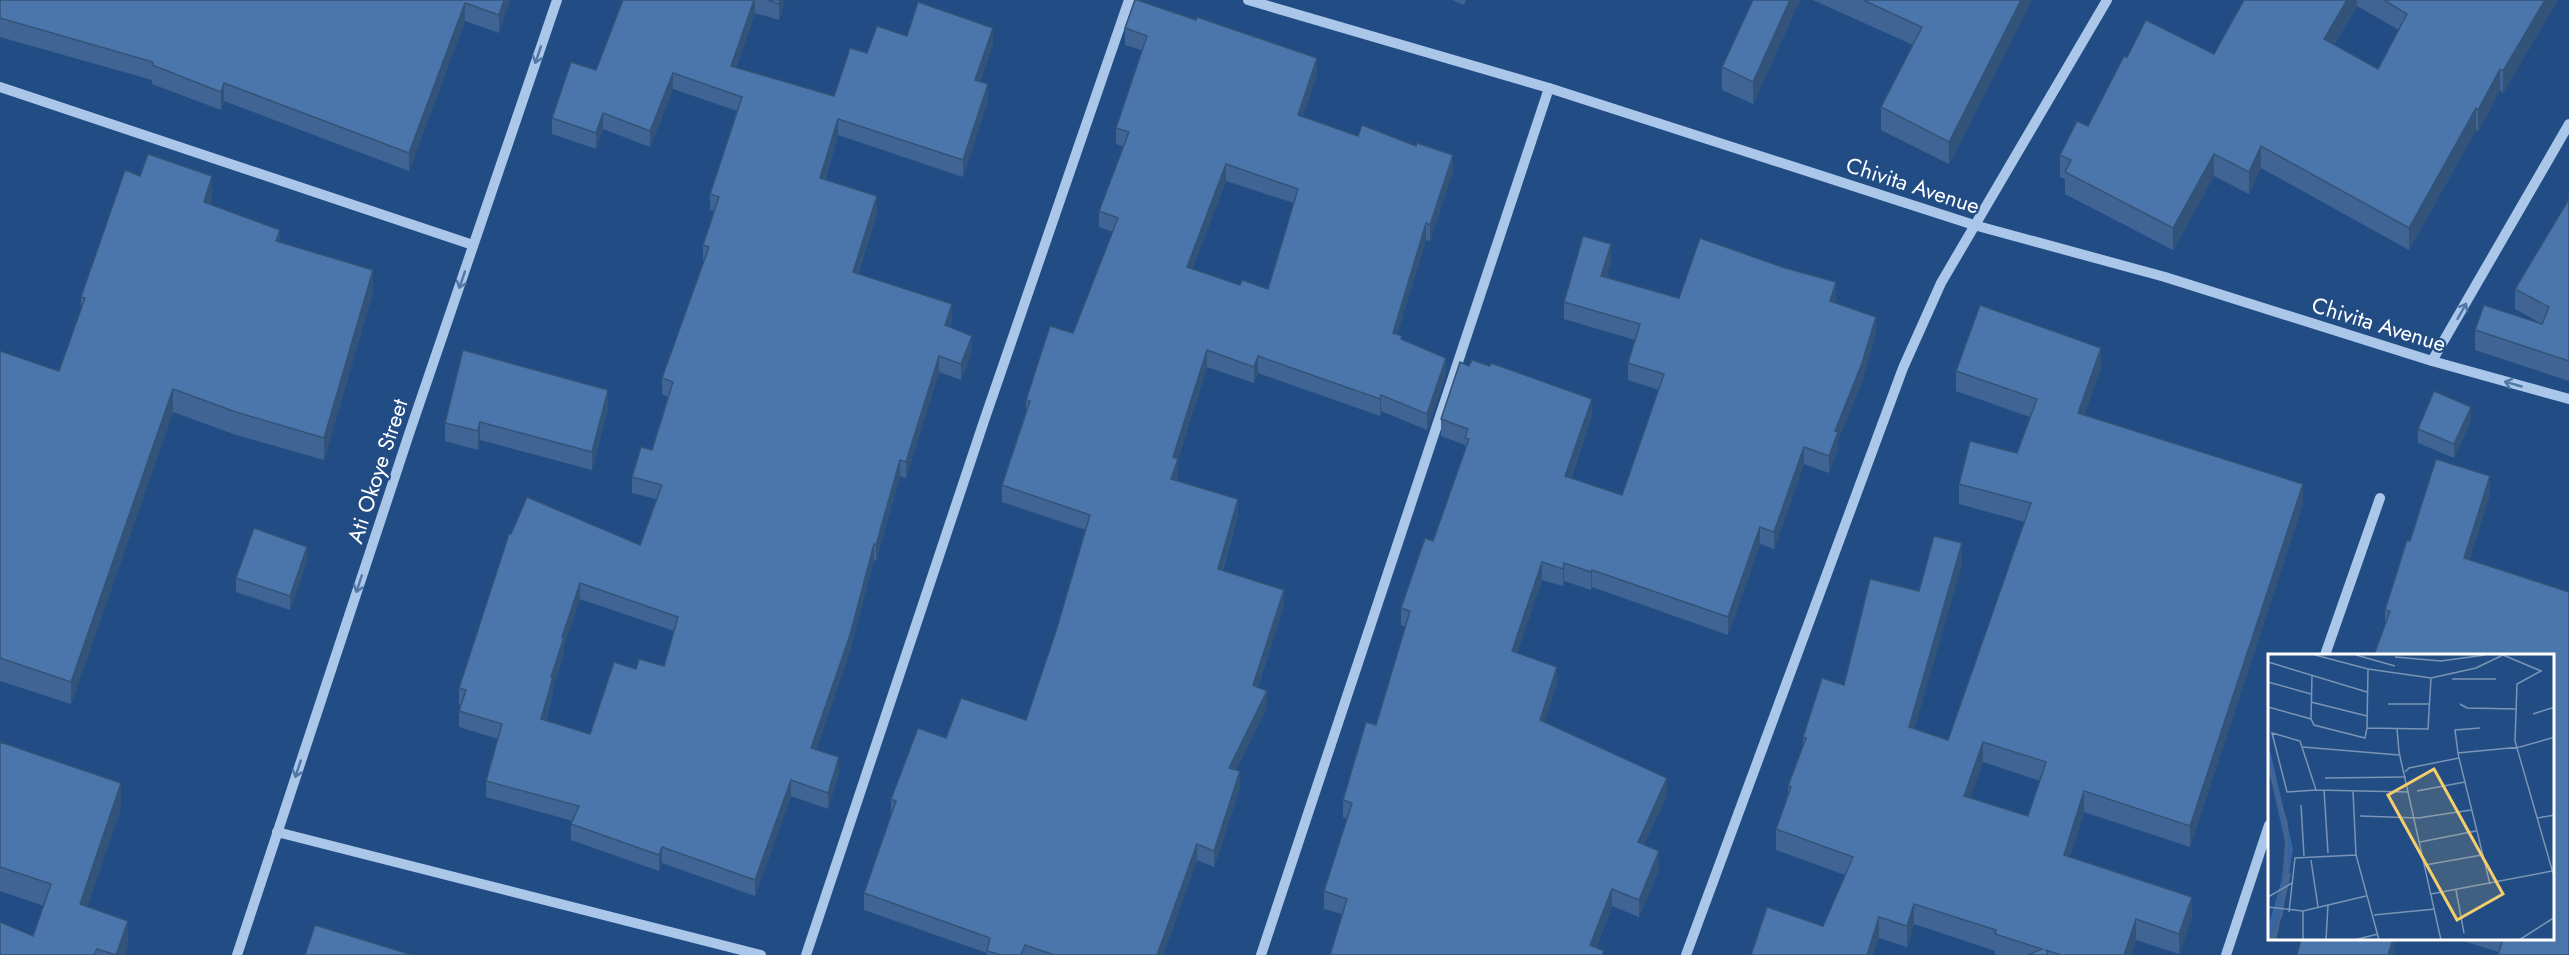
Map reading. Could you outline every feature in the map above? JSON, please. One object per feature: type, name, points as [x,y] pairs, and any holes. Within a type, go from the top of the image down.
[{"type":"street","name":"Ati Okoye Street","points":[[237,955],[473,245],[557,0]]},
{"type":"street","points":[[806,955],[988,410],[1129,0]]},
{"type":"street","name":"Chivita Avenue","points":[[1248,0],[1549,88],[1974,225],[2165,277],[2432,361],[2569,399]]},
{"type":"street","points":[[1686,955],[1903,368],[1941,283],[2107,0]]},
{"type":"street","points":[[0,87],[473,245]]},
{"type":"street","points":[[1261,955],[1549,88]]},
{"type":"street","points":[[2432,361],[2569,124]]},
{"type":"street","points":[[2325,654],[2380,498]]},
{"type":"street","points":[[2226,955],[2268,828]]},
{"type":"street","points":[[277,832],[761,955]]},
{"type":"building","points":[[0,0],[504,0],[499,15],[465,3],[409,153],[224,83],[221,92],[152,65],[153,62],[0,18]]},
{"type":"building","points":[[623,0],[754,0],[731,66],[834,96],[850,48],[867,53],[877,26],[907,36],[918,2],[993,28],[975,80],[988,84],[963,160],[838,119],[820,178],[877,196],[853,272],[952,304],[945,325],[972,336],[961,364],[939,356],[906,462],[900,460],[876,545],[874,544],[850,635],[811,748],[839,757],[828,793],[791,780],[755,880],[662,847],[659,855],[571,824],[579,806],[486,781],[502,724],[459,711],[466,690],[459,688],[509,534],[527,497],[640,545],[662,485],[632,477],[641,447],[652,450],[673,382],[662,378],[709,247],[703,245],[719,197],[710,194],[742,97],[673,73],[650,131],[603,113],[596,133],[552,118],[571,62],[596,70]],"holes":[[[580,583],[678,617],[664,666],[639,659],[636,669],[614,662],[590,734],[541,719],[564,637],[562,637]]]},
{"type":"building","points":[[767,0],[780,0],[779,4]]},
{"type":"building","points":[[1135,0],[1137,0],[1196,20],[1197,17],[1317,58],[1298,115],[1358,136],[1362,125],[1416,146],[1417,143],[1453,155],[1430,225],[1426,223],[1393,333],[1402,336],[1401,339],[1446,358],[1427,414],[1381,395],[1380,399],[1258,356],[1254,367],[1207,350],[1173,457],[1178,459],[1171,479],[1238,499],[1218,569],[1284,590],[1253,685],[1267,691],[1229,768],[1240,771],[1214,851],[1197,844],[1157,955],[1054,955],[1025,945],[1021,955],[1001,955],[987,951],[990,938],[864,893],[896,801],[891,799],[918,728],[946,738],[961,698],[1026,720],[1056,631],[1090,515],[1002,485],[1030,401],[1026,400],[1050,326],[1073,333],[1118,218],[1099,211],[1129,132],[1116,128],[1147,36],[1125,28]],"holes":[[[1226,164],[1298,189],[1268,289],[1242,280],[1240,285],[1187,267]]]},
{"type":"building","points":[[1753,0],[1790,0],[1753,82],[1722,67]]},
{"type":"building","points":[[1863,0],[2021,0],[1949,142],[1881,107],[1922,27]]},
{"type":"building","points":[[2244,0],[2347,0],[2324,39],[2378,69],[2407,14],[2384,0],[2545,0],[2503,71],[2500,69],[2478,110],[2476,108],[2409,228],[2261,146],[2249,172],[2214,154],[2173,228],[2065,172],[2071,160],[2060,155],[2077,121],[2088,126],[2124,56],[2127,57],[2146,20],[2214,54]]},
{"type":"building","points":[[148,154],[212,176],[204,202],[280,230],[276,241],[373,270],[324,438],[236,412],[173,389],[71,682],[0,658],[0,351],[59,371],[85,298],[81,297],[125,170],[140,176]]},
{"type":"building","points":[[2569,199],[2569,361],[2475,330],[2484,305],[2542,324],[2549,307],[2515,289]]},
{"type":"building","points":[[1583,236],[1611,244],[1601,276],[1679,298],[1700,238],[1782,267],[1836,282],[1830,301],[1876,317],[1862,363],[1835,431],[1838,432],[1829,456],[1804,447],[1774,532],[1760,527],[1728,617],[1592,570],[1591,572],[1564,563],[1563,569],[1542,562],[1512,651],[1557,667],[1540,720],[1667,778],[1638,842],[1659,851],[1639,900],[1612,889],[1590,945],[1604,951],[1602,955],[1330,955],[1347,899],[1324,891],[1352,803],[1343,800],[1366,722],[1376,725],[1410,611],[1401,608],[1425,538],[1433,541],[1469,439],[1465,438],[1468,429],[1441,419],[1460,362],[1469,366],[1472,360],[1490,366],[1491,363],[1592,399],[1565,476],[1622,495],[1664,374],[1628,363],[1640,324],[1564,302]]},
{"type":"building","points":[[1980,305],[2101,348],[2078,413],[2303,484],[2190,826],[2084,791],[2064,855],[2192,897],[2179,934],[2136,919],[2124,955],[2061,955],[2046,950],[2048,955],[2028,955],[2042,949],[1995,934],[1996,930],[1914,904],[1907,926],[1879,917],[1867,955],[1751,955],[1767,907],[1823,926],[1853,857],[1776,829],[1791,787],[1788,786],[1806,738],[1803,737],[1822,678],[1844,685],[1870,579],[1919,591],[1934,536],[1962,543],[1909,727],[1948,740],[2031,503],[1959,484],[1970,441],[2017,453],[2037,399],[1956,371]],"holes":[[[1983,742],[2046,762],[2028,816],[1964,796]]]},
{"type":"building","points":[[463,350],[608,390],[592,452],[480,422],[478,431],[445,423]]},
{"type":"building","points":[[2434,391],[2471,407],[2454,444],[2418,429]]},
{"type":"building","points":[[2436,459],[2490,476],[2464,558],[2569,592],[2569,955],[2498,955],[2503,940],[2554,940],[2554,654],[2374,654],[2390,611],[2385,610],[2407,540],[2410,541]]},
{"type":"building","points":[[254,528],[307,547],[290,596],[236,578]]},
{"type":"building","points":[[0,742],[121,783],[80,904],[128,921],[116,955],[97,949],[94,955],[0,955],[0,922],[33,936],[51,884],[0,867]]},
{"type":"building","points":[[315,925],[412,955],[305,955]]},
{"type":"building","points":[[2301,940],[2393,940],[2388,955],[2297,955]]}]
